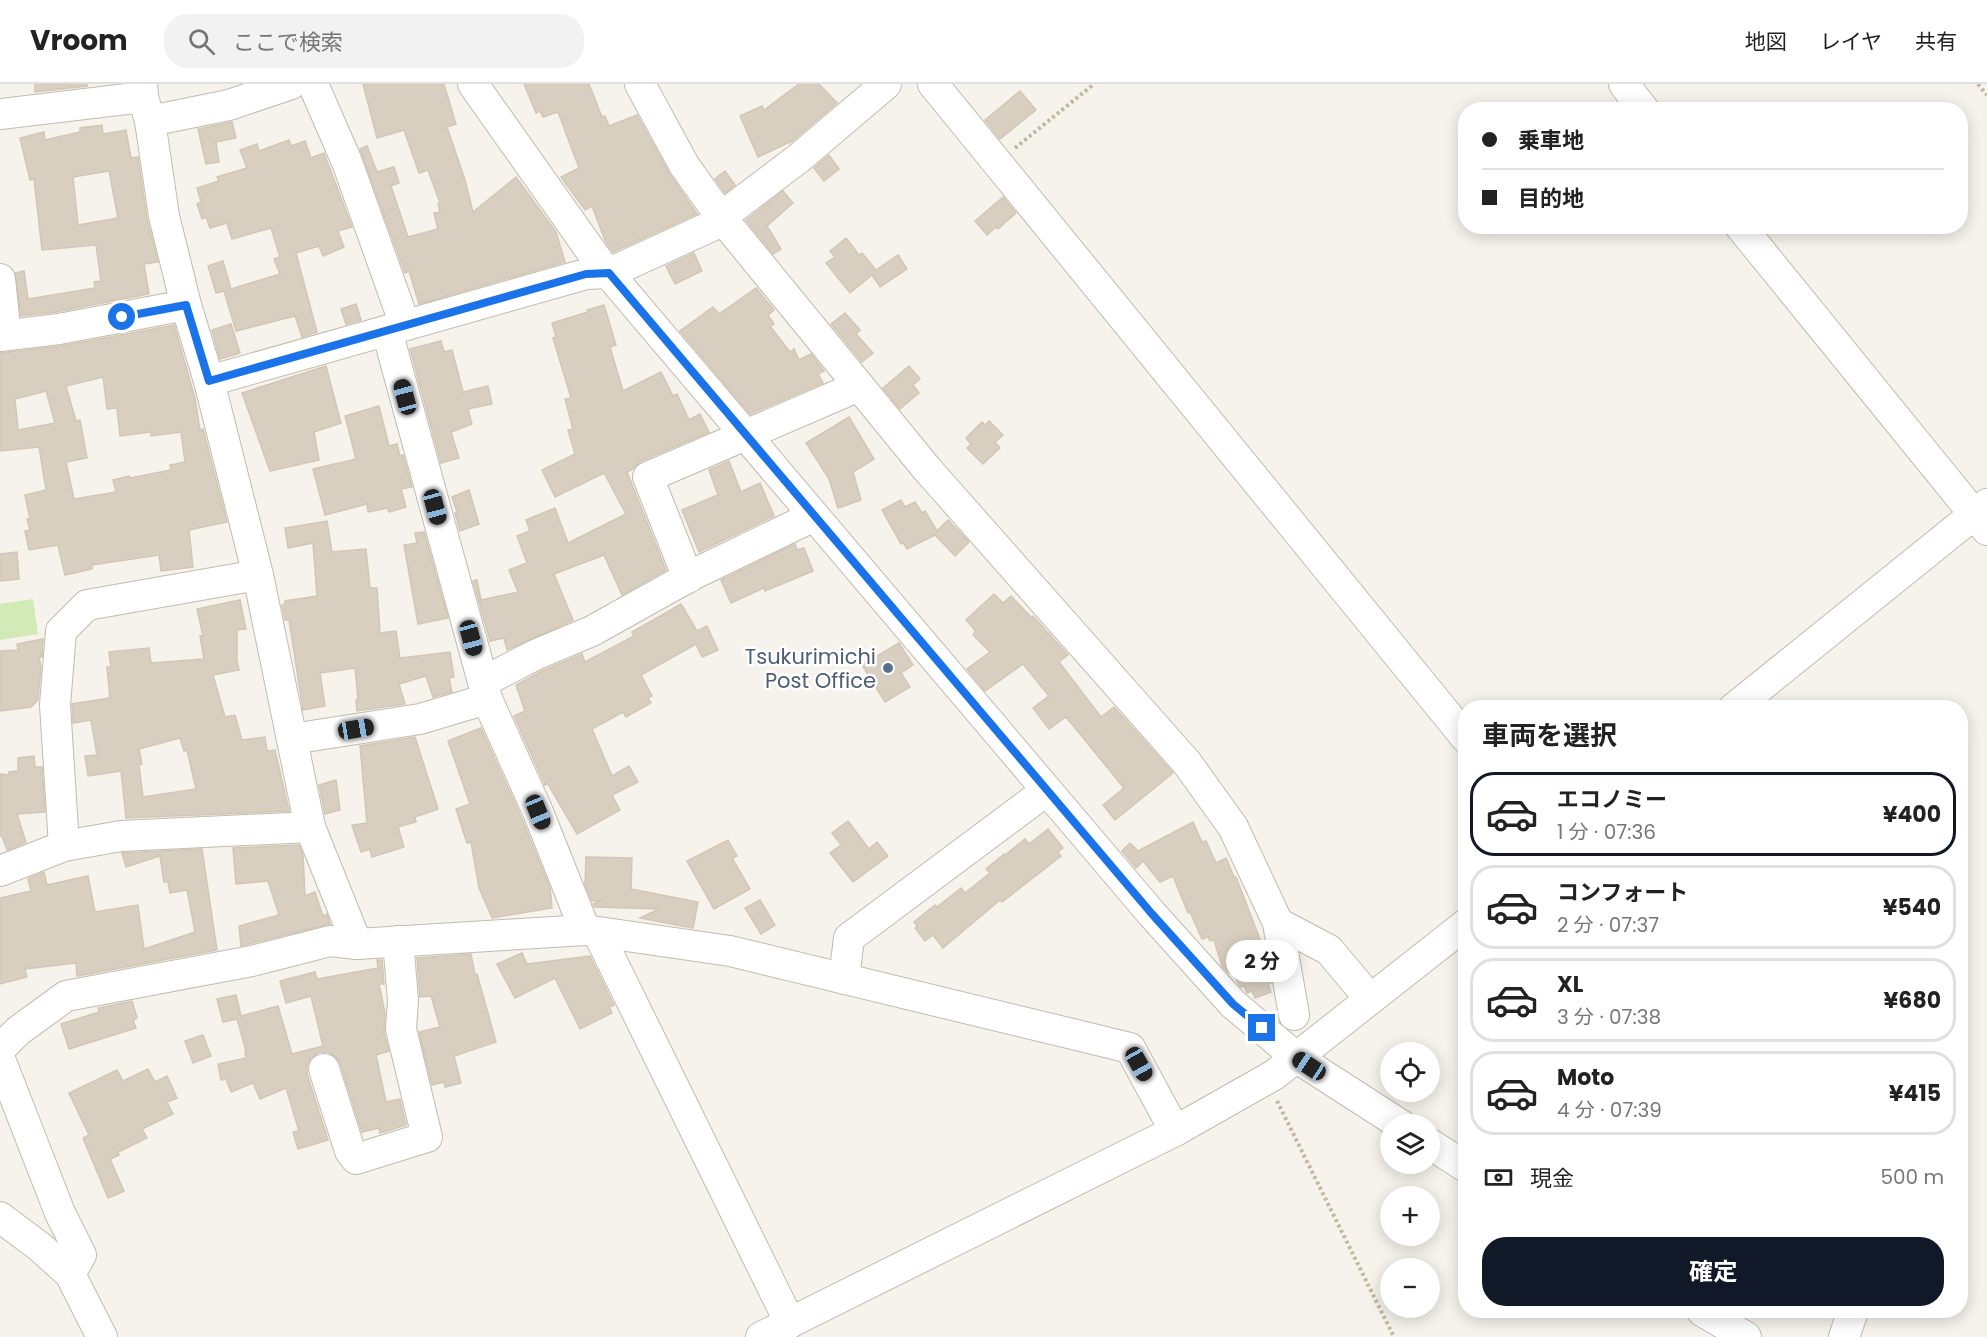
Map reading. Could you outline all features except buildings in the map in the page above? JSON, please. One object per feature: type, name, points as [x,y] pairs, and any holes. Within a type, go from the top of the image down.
[{"type":"street","points":[[0,114],[145,101],[230,105],[291,84]]},
{"type":"street","points":[[313,84],[347,162],[396,328],[485,690],[592,931],[790,1323]]},
{"type":"street","points":[[473,84],[598,261],[1152,914],[1233,1004],[1297,1058],[1384,1114]]},
{"type":"street","points":[[640,84],[684,165],[721,216],[927,469],[1187,763],[1233,827],[1278,923],[1294,1015]]},
{"type":"street","points":[[209,381],[586,274],[609,273],[716,224],[721,216],[799,158],[886,84]]},
{"type":"street","points":[[933,84],[1458,728]]},
{"type":"street","points":[[1624,84],[1638,102]]},
{"type":"street","points":[[145,101],[164,216],[258,575],[310,827],[357,944]]},
{"type":"street","points":[[1744,700],[1983,516],[1747,234]]},
{"type":"street","points":[[0,279],[4,317],[0,336],[59,329],[186,305]]},
{"type":"street","points":[[687,578],[648,477],[859,386]]},
{"type":"street","points":[[292,739],[420,719],[485,690],[535,655],[592,631],[687,578],[814,516]]},
{"type":"street","points":[[64,846],[55,705],[61,631],[87,605],[258,575]]},
{"type":"street","points":[[844,979],[849,938],[1046,791]]},
{"type":"street","points":[[0,871],[64,846],[121,836],[310,827]]},
{"type":"street","points":[[1278,923],[1329,950],[1371,999]]},
{"type":"street","points":[[761,1337],[1175,1131],[1265,1080],[1297,1058],[1458,930]]},
{"type":"street","points":[[0,1049],[18,1031],[66,996],[252,961],[330,940],[357,944],[592,931],[730,951],[1130,1048],[1175,1131]]},
{"type":"street","points":[[324,1069],[350,1150],[356,1159],[427,1137],[401,1029],[403,1000],[398,941]]},
{"type":"street","points":[[0,1059],[60,1213],[81,1255],[70,1274]]},
{"type":"street","points":[[1440,1150],[1458,1162]]},
{"type":"street","points":[[0,1217],[40,1247],[70,1274],[102,1337]]},
{"type":"street","points":[[1714,1318],[1746,1337]]},
{"type":"street","points":[[1844,1337],[1851,1318]]},
{"type":"path","points":[[996,164],[1094,84]]},
{"type":"path","points":[[1978,84],[1987,95]]},
{"type":"path","points":[[1265,1080],[1394,1337]]},
{"type":"green space","points":[[33,599],[38,634],[0,640],[0,604]]},
{"type":"place","name":"Tsukurimichi Post Office","points":[[888,668]]},
{"type":"route","points":[[122,317],[186,305],[209,381],[586,274],[609,273],[1152,914],[1233,1004],[1262,1028]]}]
